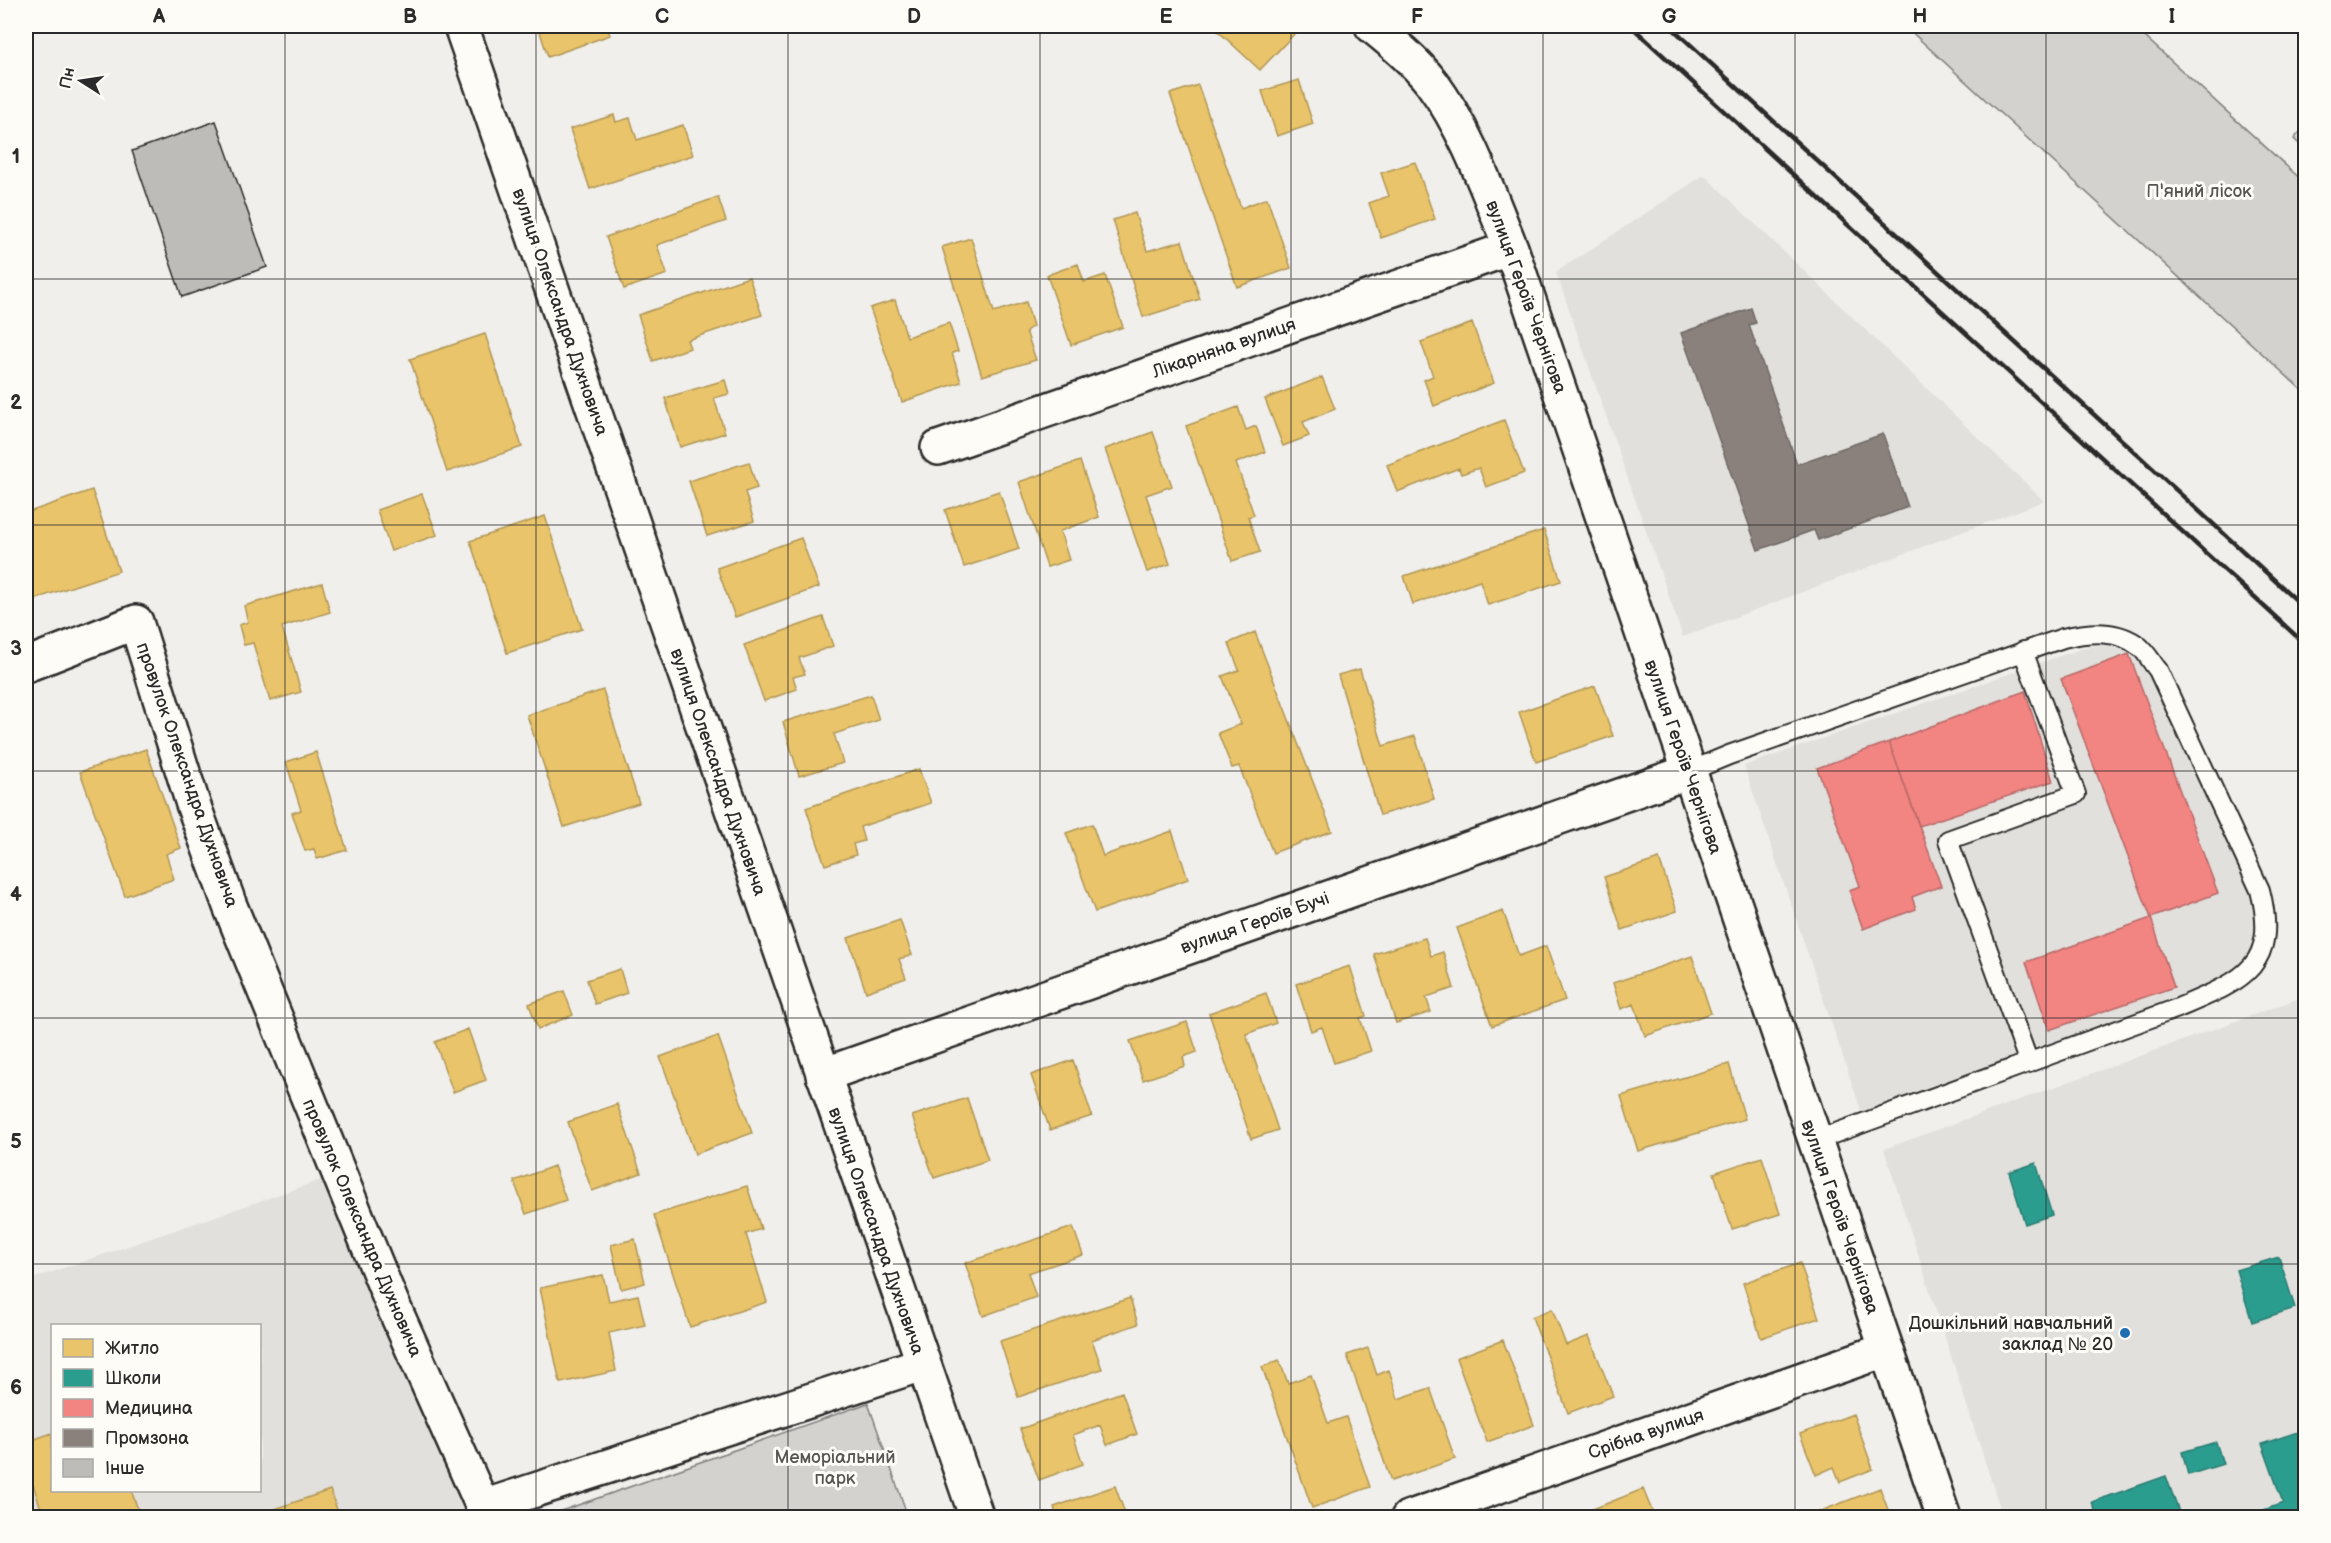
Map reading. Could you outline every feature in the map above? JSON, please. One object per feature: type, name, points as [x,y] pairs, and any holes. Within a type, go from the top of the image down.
[{"type":"street","name":"вулиця Олександра Духновича","points":[[461,26],[977,1518]]},
{"type":"street","name":"вулиця Героїв Чернігова","points":[[1372,26],[1399,47],[1432,83],[1467,141],[1511,248],[1944,1518]]},
{"type":"street","name":"Лікарняна вулиця","points":[[938,448],[1511,248]]},
{"type":"street","name":"провулок Олександра Духновича","points":[[26,665],[136,622],[194,804],[230,906],[477,1512],[922,1364]]},
{"type":"street","name":"вулиця Героїв Бучі","points":[[823,1075],[1688,772]]},
{"type":"street","name":"Срібна вулиця","points":[[1408,1518],[1885,1350]]},
{"type":"lane","points":[[1688,772],[2023,651],[2088,632],[2114,634],[2140,647],[2158,670],[2260,890],[2267,917],[2265,945],[2252,969],[2228,987],[2178,1008],[1814,1141]]},
{"type":"lane","points":[[2023,651],[2076,794],[1948,840],[2029,1063]]},
{"type":"shaded area","points":[[1704,175],[2044,501],[1683,637],[1556,272]]},
{"type":"shaded area","points":[[2105,645],[2120,648],[2143,660],[2256,898],[2258,940],[2246,965],[2216,984],[1862,1113],[1744,766],[2089,646]]},
{"type":"shaded area","name":"Дошкільний навчальний заклад № 20","points":[[2305,996],[2305,1517],[2003,1517],[1884,1149]]},
{"type":"shaded area","points":[[327,1178],[473,1517],[26,1517],[26,1281]]},
{"type":"green space","name":"П'яний лісок","points":[[1905,26],[2133,26],[2305,183],[2305,393]]},
{"type":"green space","points":[[2305,126],[2305,150],[2294,139]]},
{"type":"green space","name":"Меморіальний парк","points":[[868,1403],[908,1517],[544,1517]]},
{"type":"building: Житло","points":[[538,26],[607,26],[610,35],[548,57]]},
{"type":"building: Житло","points":[[1224,26],[1290,26],[1296,32],[1260,70],[1218,31]]},
{"type":"building: Житло","points":[[1299,80],[1313,124],[1277,136],[1262,91]]},
{"type":"building: Житло","points":[[1198,85],[1241,208],[1267,198],[1291,268],[1237,287],[1170,94]]},
{"type":"building: Житло","points":[[614,115],[616,122],[630,118],[637,140],[683,125],[693,155],[590,189],[570,129]]},
{"type":"building: Житло","points":[[1415,162],[1435,219],[1381,238],[1369,203],[1389,196],[1381,173]]},
{"type":"building: Житло","points":[[718,197],[726,221],[657,245],[667,274],[624,289],[606,237]]},
{"type":"building: Житло","points":[[1135,213],[1147,251],[1182,241],[1200,299],[1143,317],[1113,220]]},
{"type":"building: Житло","points":[[971,238],[994,312],[1026,302],[1033,326],[1026,331],[1036,360],[982,376],[942,247]]},
{"type":"building: Житло","points":[[1078,264],[1084,282],[1105,275],[1123,327],[1071,345],[1047,275]]},
{"type":"building: Житло","points":[[749,277],[762,315],[687,340],[690,348],[653,361],[638,315]]},
{"type":"building: Житло","points":[[895,300],[907,337],[949,323],[958,351],[952,353],[961,382],[902,402],[870,308]]},
{"type":"building: Житло","points":[[1472,323],[1494,383],[1434,406],[1424,380],[1433,376],[1421,342]]},
{"type":"building: Житло","points":[[485,334],[522,447],[447,472],[410,359]]},
{"type":"building: Житло","points":[[1322,377],[1335,409],[1303,422],[1309,436],[1283,446],[1265,399]]},
{"type":"building: Житло","points":[[725,380],[729,394],[714,398],[725,433],[680,447],[665,398]]},
{"type":"building: Житло","points":[[1238,407],[1246,430],[1256,426],[1265,452],[1236,463],[1254,515],[1248,517],[1260,552],[1232,561],[1186,426]]},
{"type":"building: Житло","points":[[1504,420],[1524,473],[1486,487],[1479,468],[1461,474],[1459,468],[1397,492],[1387,465]]},
{"type":"building: Житло","points":[[1153,432],[1172,486],[1146,495],[1170,564],[1147,572],[1105,449]]},
{"type":"building: Житло","points":[[1080,461],[1099,517],[1060,531],[1069,560],[1047,567],[1019,482]]},
{"type":"building: Житло","points":[[749,462],[757,488],[745,492],[754,521],[707,536],[689,481]]},
{"type":"building: Житло","points":[[92,490],[119,571],[26,602],[26,513]]},
{"type":"building: Житло","points":[[999,491],[1019,549],[964,567],[945,510]]},
{"type":"building: Житло","points":[[422,494],[437,535],[391,551],[377,510]]},
{"type":"building: Житло","points":[[545,516],[582,629],[507,653],[470,541]]},
{"type":"building: Житло","points":[[1544,530],[1561,581],[1488,605],[1480,581],[1413,604],[1404,576]]},
{"type":"building: Житло","points":[[801,538],[819,587],[735,617],[717,568]]},
{"type":"building: Житло","points":[[322,583],[330,612],[282,627],[301,692],[270,701],[253,643],[244,645],[239,625],[248,622],[244,606]]},
{"type":"building: Житло","points":[[823,617],[833,646],[799,658],[805,674],[793,677],[797,689],[764,701],[744,645]]},
{"type":"building: Житло","points":[[1255,632],[1332,831],[1273,853],[1239,766],[1232,768],[1218,733],[1241,724],[1222,676],[1239,670],[1229,643]]},
{"type":"building: Житло","points":[[1360,669],[1383,746],[1415,736],[1434,799],[1380,815],[1338,675]]},
{"type":"building: Житло","points":[[1595,686],[1613,736],[1536,762],[1519,712]]},
{"type":"building: Житло","points":[[603,690],[639,803],[564,827],[527,715]]},
{"type":"building: Житло","points":[[871,695],[879,720],[834,734],[843,763],[799,776],[783,722]]},
{"type":"building: Житло","points":[[146,749],[181,848],[166,854],[174,879],[125,896],[80,772]]},
{"type":"building: Житло","points":[[316,752],[347,850],[317,859],[314,849],[305,851],[292,813],[301,810],[286,762]]},
{"type":"building: Житло","points":[[919,769],[931,803],[860,827],[864,841],[853,844],[856,855],[825,865],[806,808]]},
{"type":"building: Житло","points":[[1092,824],[1103,856],[1172,831],[1188,879],[1095,912],[1066,833]]},
{"type":"building: Житло","points":[[1659,859],[1677,911],[1622,930],[1604,877]]},
{"type":"building: Житло","points":[[1503,911],[1519,956],[1546,946],[1565,1000],[1492,1026],[1457,928]]},
{"type":"building: Житло","points":[[900,920],[912,955],[899,959],[906,978],[866,992],[848,938]]},
{"type":"building: Житло","points":[[1425,938],[1431,956],[1443,952],[1454,988],[1426,997],[1431,1012],[1396,1023],[1374,954]]},
{"type":"building: Житло","points":[[1692,956],[1711,1013],[1645,1036],[1634,1004],[1621,1009],[1613,983]]},
{"type":"building: Житло","points":[[1350,966],[1366,1016],[1360,1018],[1371,1051],[1334,1063],[1322,1027],[1311,1031],[1296,984]]},
{"type":"building: Житло","points":[[620,969],[627,993],[595,1004],[587,980]]},
{"type":"building: Житло","points":[[564,991],[573,1015],[538,1029],[529,1004]]},
{"type":"building: Житло","points":[[1266,993],[1276,1023],[1246,1034],[1278,1130],[1251,1139],[1209,1013]]},
{"type":"building: Житло","points":[[1187,1022],[1197,1052],[1183,1057],[1185,1066],[1143,1080],[1130,1041]]},
{"type":"building: Житло","points":[[468,1029],[486,1080],[453,1092],[435,1042]]},
{"type":"building: Житло","points":[[718,1036],[752,1133],[695,1154],[660,1057]]},
{"type":"building: Житло","points":[[1073,1060],[1092,1116],[1050,1130],[1031,1075]]},
{"type":"building: Житло","points":[[1729,1064],[1745,1119],[1638,1151],[1621,1096]]},
{"type":"building: Житло","points":[[967,1098],[988,1160],[934,1178],[912,1116]]},
{"type":"building: Житло","points":[[617,1104],[641,1173],[592,1191],[568,1122]]},
{"type":"building: Житло","points":[[1762,1157],[1780,1214],[1732,1229],[1714,1173]]},
{"type":"building: Житло","points":[[554,1166],[566,1200],[526,1214],[514,1181]]},
{"type":"building: Житло","points":[[747,1186],[761,1229],[746,1234],[767,1302],[690,1327],[654,1215]]},
{"type":"building: Житло","points":[[1073,1227],[1083,1255],[1028,1273],[1036,1297],[983,1316],[965,1263]]},
{"type":"building: Житло","points":[[635,1239],[645,1283],[621,1289],[611,1245]]},
{"type":"building: Житло","points":[[1800,1263],[1819,1318],[1761,1338],[1743,1283]]},
{"type":"building: Житло","points":[[603,1275],[609,1301],[638,1295],[645,1325],[609,1333],[616,1371],[560,1383],[540,1288]]},
{"type":"building: Житло","points":[[1130,1298],[1138,1324],[1092,1340],[1102,1369],[1018,1397],[1000,1341]]},
{"type":"building: Житло","points":[[1552,1309],[1566,1345],[1589,1336],[1613,1396],[1568,1413],[1532,1317]]},
{"type":"building: Житло","points":[[1503,1340],[1534,1425],[1487,1442],[1456,1358]]},
{"type":"building: Житло","points":[[1368,1348],[1377,1375],[1389,1370],[1398,1399],[1430,1388],[1455,1459],[1391,1481],[1347,1355]]},
{"type":"building: Житло","points":[[1279,1360],[1288,1383],[1311,1375],[1328,1423],[1346,1417],[1370,1487],[1312,1508],[1262,1367]]},
{"type":"building: Житло","points":[[1122,1392],[1137,1434],[1107,1445],[1100,1425],[1073,1435],[1083,1464],[1039,1480],[1020,1429]]},
{"type":"building: Житло","points":[[1853,1414],[1873,1469],[1840,1482],[1834,1467],[1816,1475],[1800,1434]]},
{"type":"building: Житло","points":[[51,1433],[51,1492],[132,1492],[141,1518],[44,1518],[26,1463],[26,1442]]},
{"type":"building: Житло","points":[[1115,1486],[1126,1516],[1057,1518],[1054,1507]]},
{"type":"building: Житло","points":[[1880,1488],[1891,1518],[1803,1518]]},
{"type":"building: Житло","points":[[1643,1489],[1655,1518],[1591,1518],[1588,1511]]},
{"type":"building: Житло","points":[[330,1490],[340,1518],[249,1518]]},
{"type":"building: Школи","points":[[2036,1163],[2052,1215],[2025,1224],[2009,1172]]},
{"type":"building: Школи","points":[[2279,1257],[2295,1308],[2252,1322],[2236,1270]]},
{"type":"building: Школи","points":[[2306,1429],[2306,1518],[2242,1518],[2283,1503],[2262,1444]]},
{"type":"building: Школи","points":[[2216,1442],[2223,1464],[2188,1475],[2182,1452]]},
{"type":"building: Школи","points":[[2166,1476],[2181,1518],[2098,1518],[2092,1502]]},
{"type":"building: Медицина","points":[[2129,654],[2218,893],[2151,918],[2061,679]]},
{"type":"building: Медицина","points":[[2025,691],[2053,781],[1919,826],[1889,742]]},
{"type":"building: Медицина","points":[[1889,742],[1941,886],[1912,897],[1916,909],[1863,929],[1849,890],[1860,886],[1817,768]]},
{"type":"building: Медицина","points":[[2151,918],[2174,987],[2049,1030],[2026,962]]},
{"type":"building: Промзона","points":[[1751,308],[1756,323],[1749,325],[1797,464],[1883,434],[1908,507],[1818,540],[1814,530],[1758,550],[1681,333]]},
{"type":"building: Інше","points":[[216,121],[267,267],[182,297],[132,151]]},
{"type":"railway","points":[[1631,26],[2306,645]]},
{"type":"railway","points":[[1670,26],[2306,609]]},
{"type":"place","name":"Дошкільний навчальний заклад № 20","points":[[2125,1333]]}]
